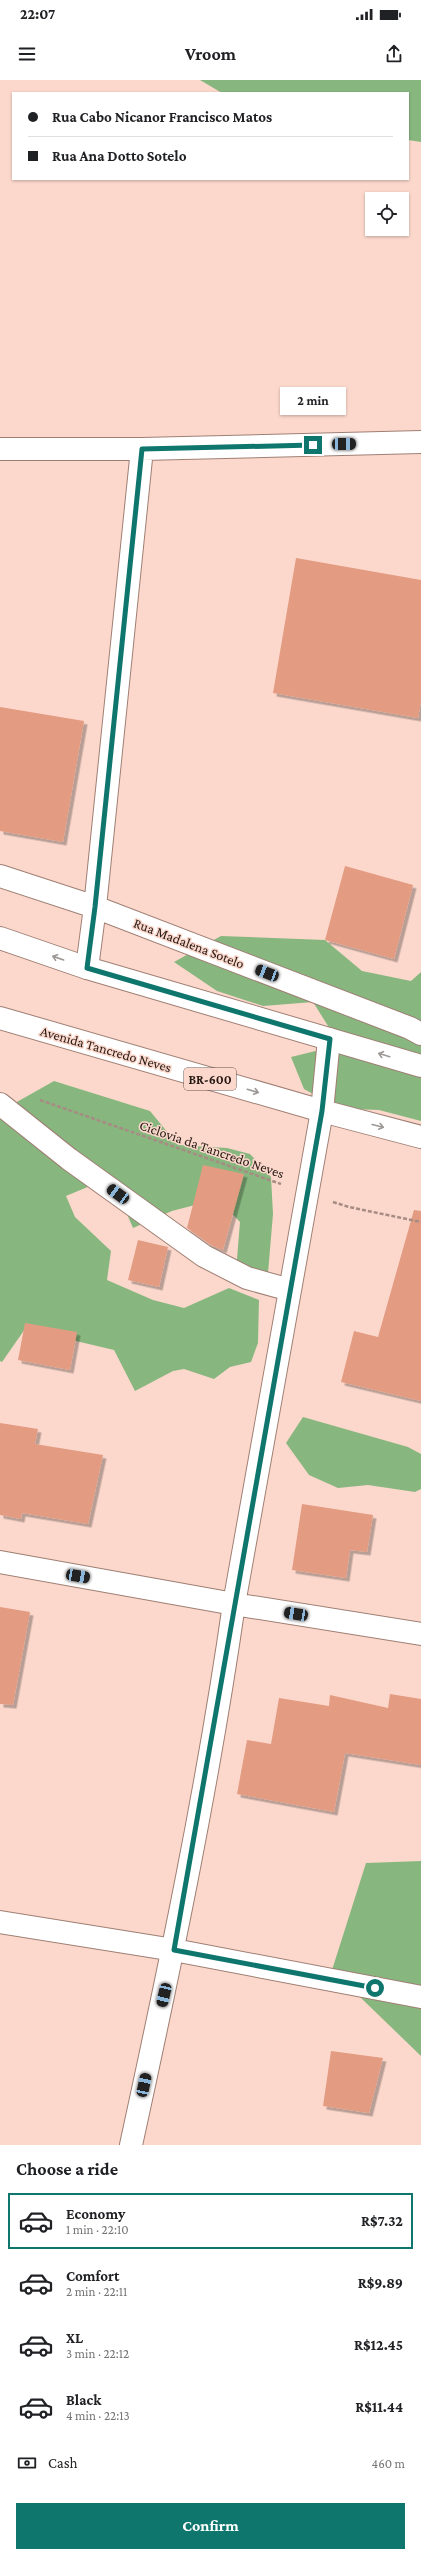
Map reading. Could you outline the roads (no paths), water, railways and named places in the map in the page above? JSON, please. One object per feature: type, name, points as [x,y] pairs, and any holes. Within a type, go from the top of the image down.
[{"type":"street","points":[[0,449],[142,449],[421,442]]},
{"type":"street","points":[[87,968],[95,907],[142,449]]},
{"type":"street","name":"Rua Madalena Sotelo","points":[[0,876],[95,907],[402,1025],[421,1034]]},
{"type":"street","points":[[0,938],[87,968],[421,1066]]},
{"type":"street","name":"Avenida Tancredo Neves","points":[[0,1018],[322,1111],[421,1137]]},
{"type":"street","points":[[130,2145],[174,1950],[322,1111],[330,1039]]},
{"type":"street","points":[[0,1104],[69,1159],[204,1256],[247,1278],[290,1290]]},
{"type":"street","points":[[0,1562],[234,1604],[421,1634]]},
{"type":"street","points":[[0,1922],[174,1950],[421,1997]]}]
